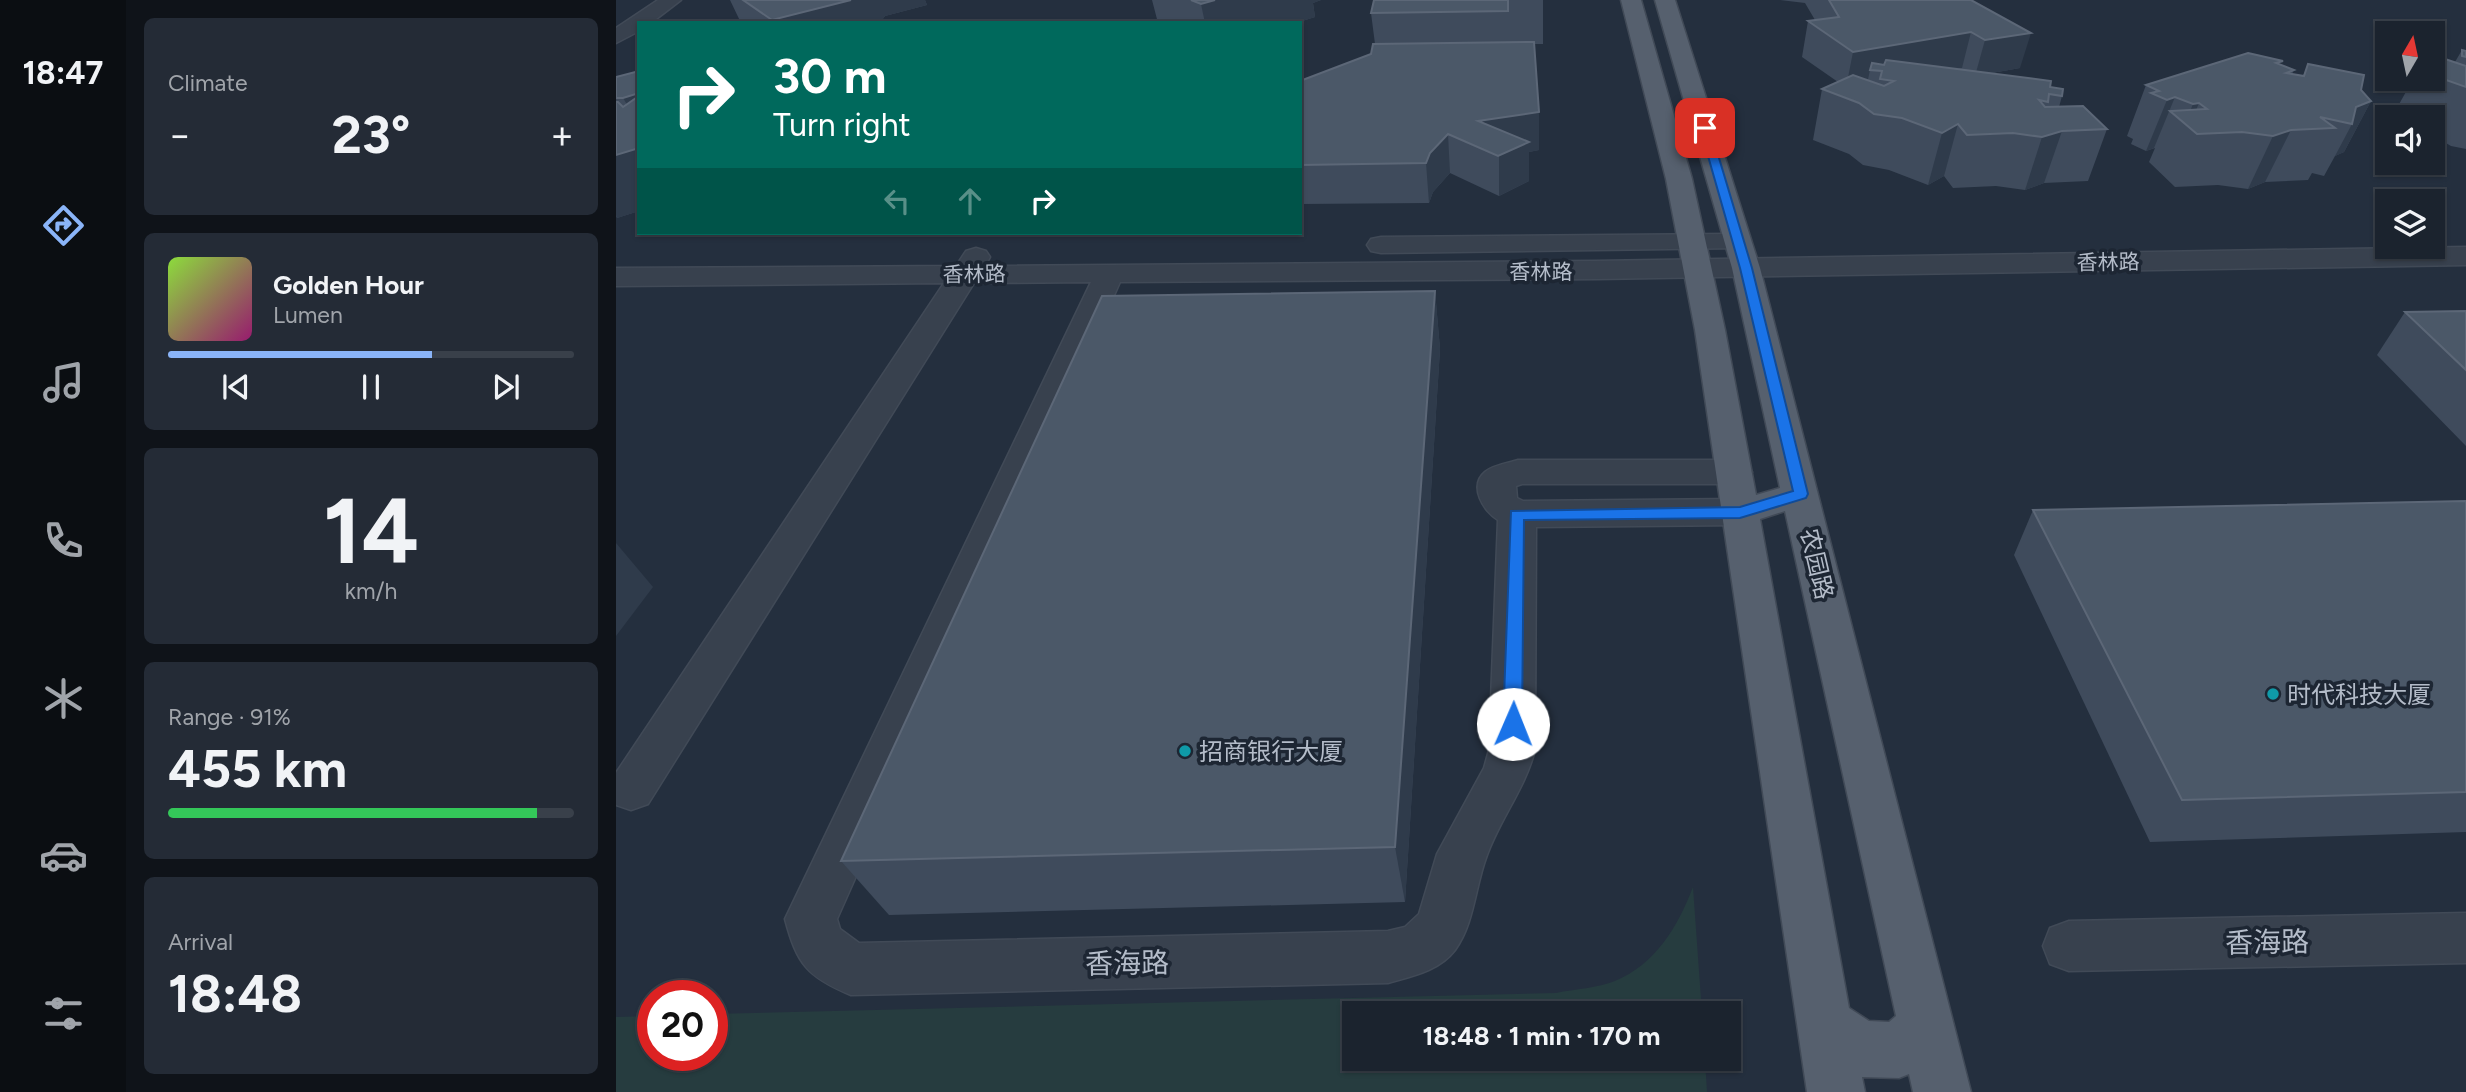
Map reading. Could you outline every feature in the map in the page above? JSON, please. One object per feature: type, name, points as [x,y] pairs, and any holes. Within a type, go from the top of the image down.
[{"type":"main road","points":[[1631,0],[1679,179],[1694,255],[1734,472],[1836,1092]]},
{"type":"main road","name":"农园路","points":[[1665,0],[1742,255],[1942,1092]]},
{"type":"main road","points":[[1734,472],[1801,494]]},
{"type":"main road","points":[[1740,512],[1801,494]]},
{"type":"main road","points":[[1824,1024],[1861,1049],[1899,1050],[1927,1026]]},
{"type":"street","points":[[640,21],[671,0]]},
{"type":"street","points":[[672,21],[691,8]]},
{"type":"street","points":[[616,37],[637,23]]},
{"type":"street","points":[[616,59],[637,45]]},
{"type":"street","points":[[2445,232],[2466,232]]},
{"type":"street","name":"香林路","points":[[1742,255],[2375,233]]},
{"type":"street","name":"香林路","points":[[616,277],[1329,245]]},
{"type":"street","name":"香林路","points":[[1356,245],[1694,255],[2466,256]]},
{"type":"street","name":"香林路","points":[[616,252],[972,262],[1110,273],[1694,255]]},
{"type":"street","points":[[631,790],[972,262]]},
{"type":"street","name":"香海路","points":[[1110,273],[1065,363],[811,919],[818,945],[851,969],[1388,957],[1420,948],[1437,932],[1449,904],[1462,853],[1477,822],[1496,795],[1512,750],[1517,514]]},
{"type":"street","points":[[1734,472],[1518,472],[1497,480],[1497,489],[1499,504],[1517,514],[1740,512]]},
{"type":"street","name":"香海路","points":[[2069,946],[2466,938]]},
{"type":"green space","points":[[1693,887],[1701,1001],[1342,1001],[1342,1071],[1706,1071],[1707,1092],[616,1092],[616,1017],[637,1016],[637,1071],[728,1071],[728,1014],[1556,993],[1594,987],[1630,974],[1654,954],[1680,916]]},
{"type":"building","points":[[743,0],[851,0],[772,20]]},
{"type":"building","points":[[1191,0],[1215,0],[1201,4]]},
{"type":"building","points":[[1374,0],[1508,0],[1508,11],[1371,13]]},
{"type":"building","points":[[1829,0],[1971,0],[2031,33],[1985,40],[1971,32],[1853,52],[1808,21],[1839,17]]},
{"type":"building","points":[[1534,42],[1539,112],[1478,121],[1529,142],[1498,156],[1448,134],[1430,153],[1426,163],[1302,165],[1302,80],[1371,54],[1373,44]]},
{"type":"building","points":[[2248,53],[2283,61],[2276,63],[2294,70],[2286,73],[2304,76],[2308,64],[2364,75],[2361,90],[2371,101],[2356,107],[2352,124],[2320,117],[2335,128],[2291,130],[2273,136],[2242,132],[2197,134],[2170,111],[2207,109],[2199,103],[2193,104],[2175,97],[2167,100],[2151,93],[2159,91],[2146,85]]},
{"type":"building","points":[[2445,59],[2466,66],[2466,87],[2445,80]]},
{"type":"building","points":[[1886,60],[2051,81],[2050,87],[2063,89],[2062,96],[2049,94],[2048,102],[2039,100],[2045,107],[2083,106],[2107,129],[2062,131],[2042,137],[2013,133],[1967,135],[1958,124],[1942,133],[1902,118],[1874,114],[1859,103],[1822,89],[1853,75],[1884,86],[1894,81],[1880,79],[1882,71],[1870,70],[1872,63],[1884,65]]},
{"type":"building","points":[[637,72],[637,94],[616,98],[616,77]]},
{"type":"building","points":[[637,97],[637,149],[616,155],[616,102],[623,107]]},
{"type":"building","name":"招商银行大厦","points":[[1435,291],[1395,847],[841,861],[1102,296]]},
{"type":"building","points":[[2466,311],[2466,370],[2405,312]]},
{"type":"building","name":"时代科技大厦","points":[[2466,501],[2466,792],[2182,800],[2033,510]]},
{"type":"place","name":"时代科技大厦","points":[[2273,694]]},
{"type":"place","name":"招商银行大厦","points":[[1185,751]]},
{"type":"route","points":[[1513,724],[1517,514],[1740,512],[1801,494],[1746,268],[1705,128]]}]
